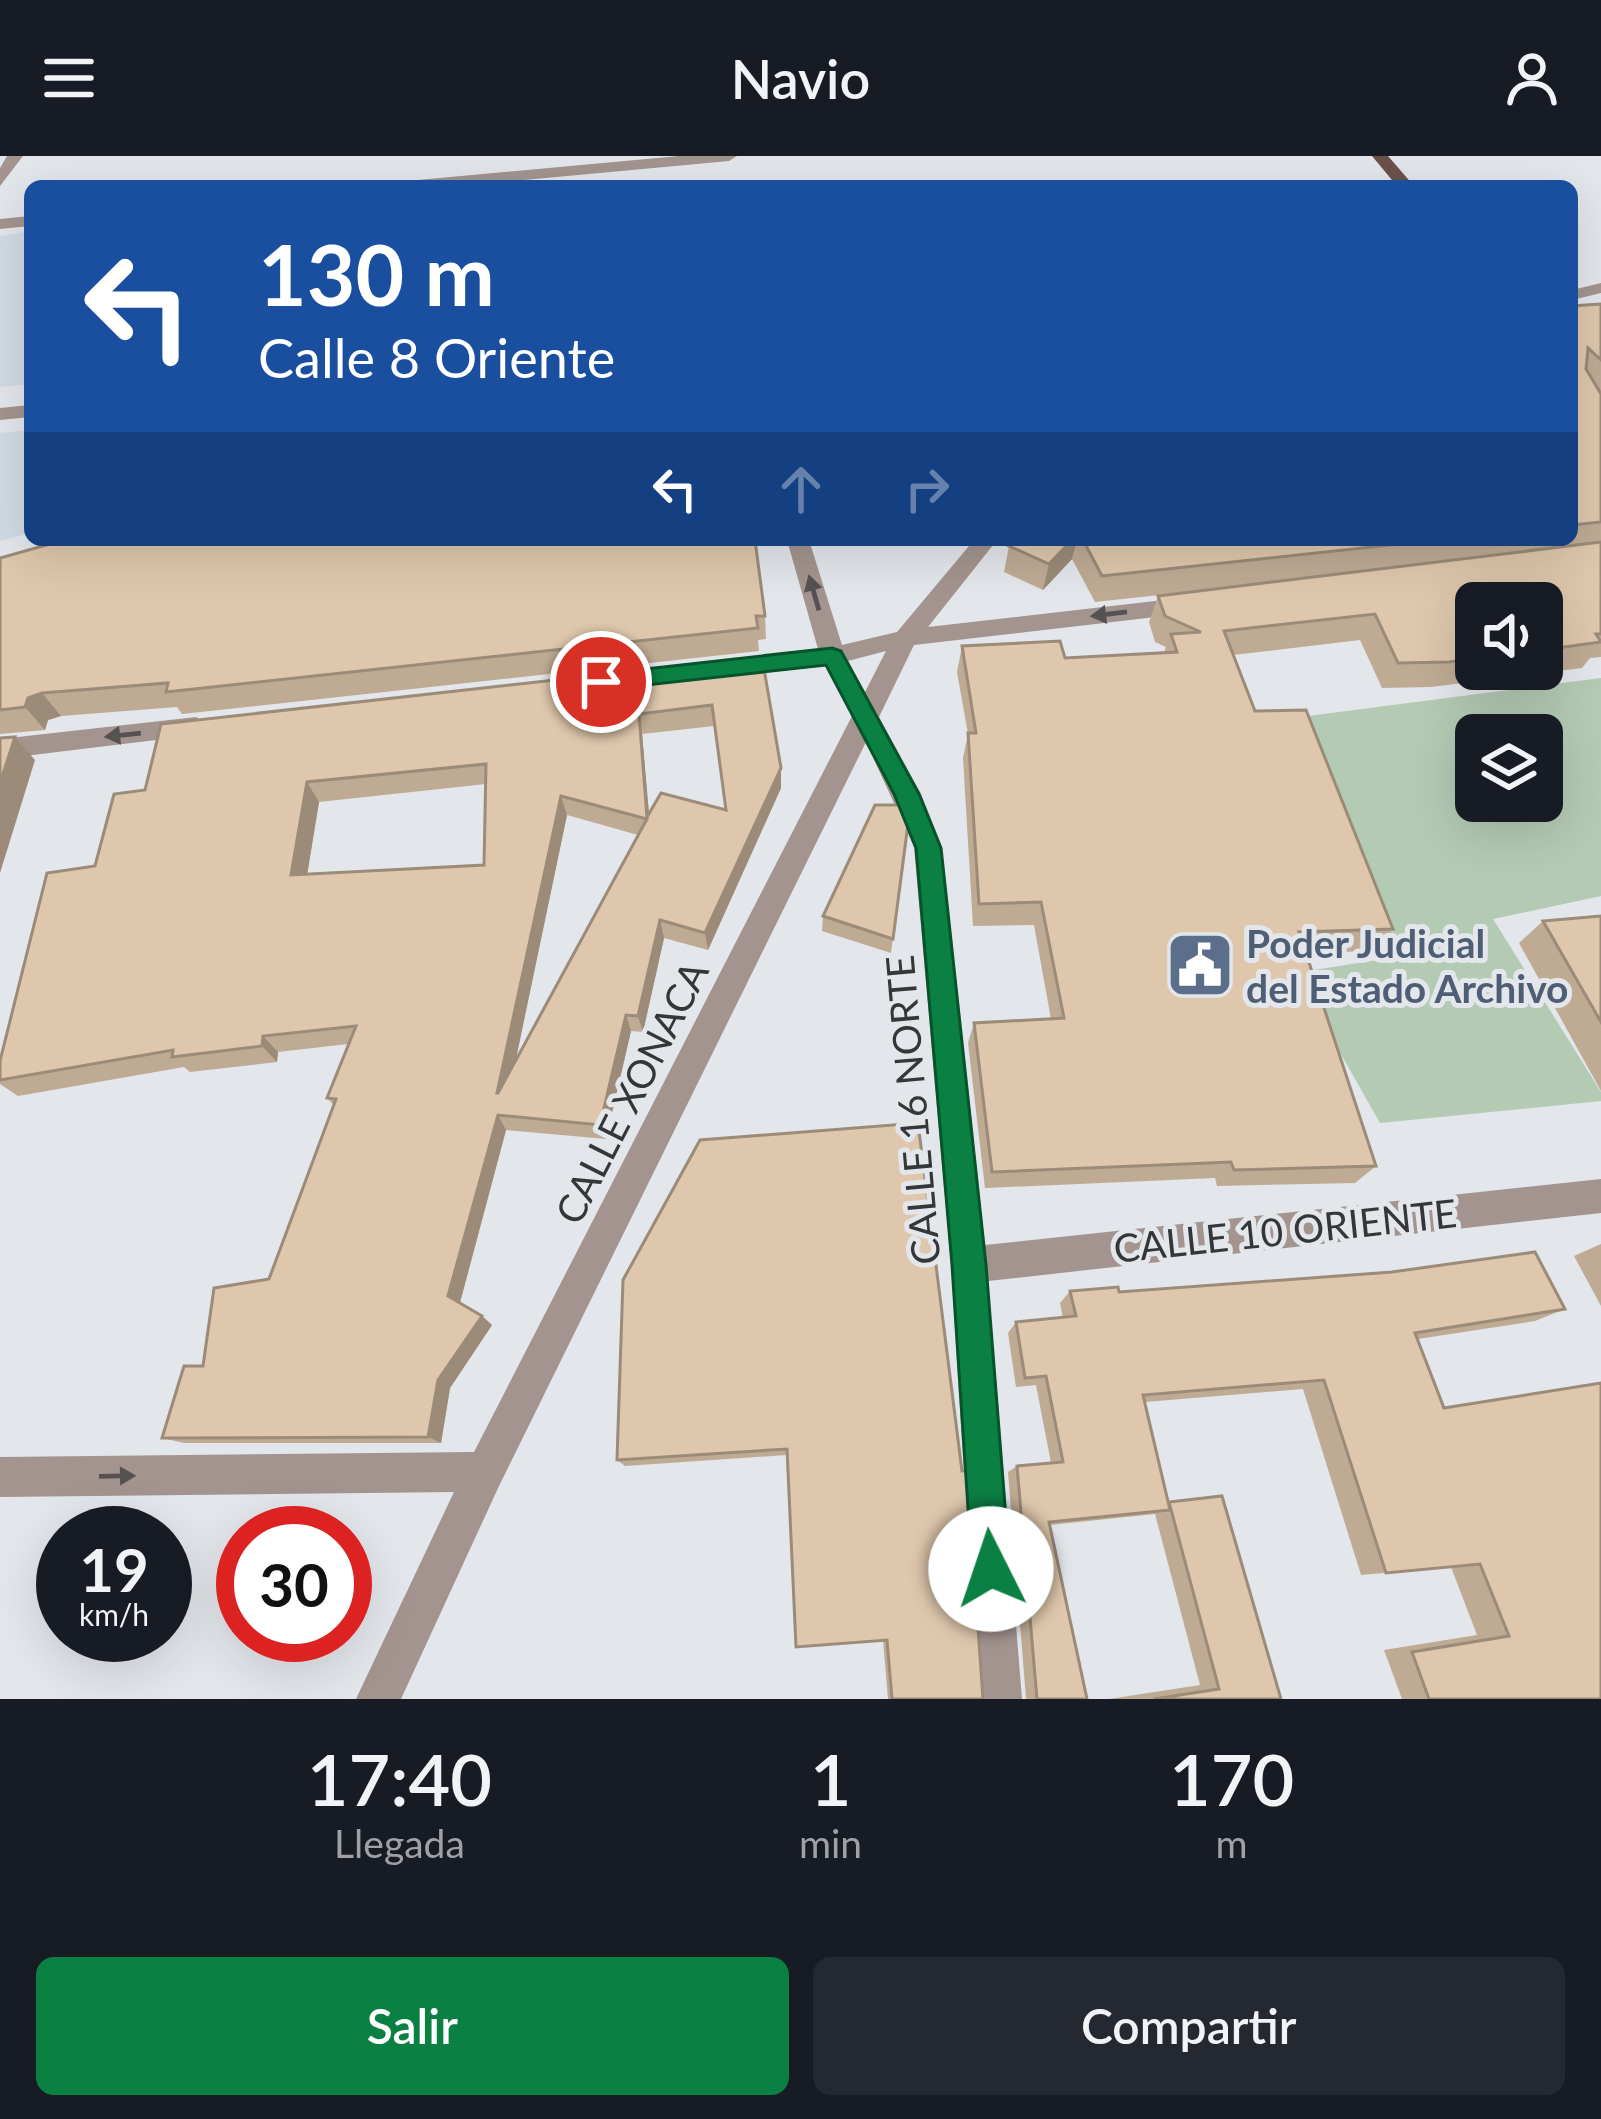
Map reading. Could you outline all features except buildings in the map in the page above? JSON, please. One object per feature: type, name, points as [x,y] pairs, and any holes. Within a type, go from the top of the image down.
[{"type":"main road","points":[[1380,156],[1401,180]]},
{"type":"street","points":[[0,181],[15,156]]},
{"type":"street","points":[[466,180],[729,156]]},
{"type":"street","name":"CALLE 16 NORTE","points":[[800,546],[832,656],[907,794],[928,848],[969,1265],[1000,1699]]},
{"type":"street","name":"CALLE XONACA","points":[[378,1699],[485,1472],[905,638],[981,546]]},
{"type":"street","points":[[690,672],[832,656],[905,638],[1207,603]]},
{"type":"street","points":[[0,749],[214,725]]},
{"type":"street","name":"CALLE 10 ORIENTE","points":[[969,1265],[1601,1196]]},
{"type":"street","points":[[0,1477],[485,1472]]},
{"type":"shaded area","points":[[24,232],[24,385],[0,387],[0,236]]},
{"type":"shaded area","points":[[24,431],[24,535],[0,541],[0,433]]},
{"type":"green space","points":[[1601,678],[1601,896],[1493,919],[1601,1092],[1601,1101],[1380,1123],[1295,973],[1377,960],[1308,716],[1508,690],[1563,690],[1563,683]]},
{"type":"place","name":"Poder Judicial del Estado Archivo","points":[[1200,965]]},
{"type":"route","points":[[601,682],[832,656],[907,794],[928,848],[969,1265],[991,1569]]}]
